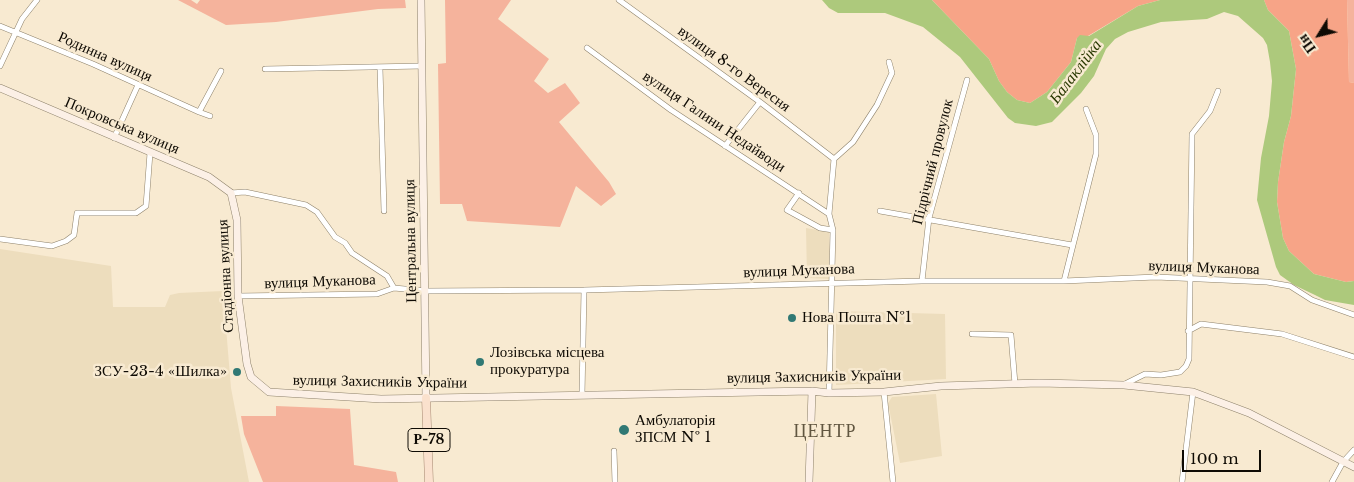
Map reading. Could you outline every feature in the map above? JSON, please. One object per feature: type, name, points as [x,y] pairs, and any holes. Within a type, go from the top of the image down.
[{"type":"main road","name":"Центральна вулиця","points":[[426,398],[429,482]]},
{"type":"street","points":[[0,66],[15,33],[37,0]]},
{"type":"street","name":"Центральна вулиця","points":[[421,0],[426,398]]},
{"type":"street","name":"вулиця 8-го Вересня","points":[[620,0],[760,102],[834,159]]},
{"type":"street","name":"Родинна вулиця","points":[[0,26],[210,116]]},
{"type":"street","name":"вулиця Галини Недайводи","points":[[587,48],[671,110],[829,214]]},
{"type":"street","points":[[829,393],[833,230],[829,214],[834,159],[854,142],[877,105],[892,73],[889,62]]},
{"type":"street","points":[[265,69],[422,66]]},
{"type":"street","points":[[380,68],[384,210]]},
{"type":"street","points":[[199,112],[222,71]]},
{"type":"street","name":"Підрічний провулок","points":[[922,281],[929,218],[967,80]]},
{"type":"street","points":[[114,138],[138,85]]},
{"type":"street","name":"Покровська вулиця","points":[[0,89],[209,177],[231,193]]},
{"type":"street","points":[[1124,385],[1146,374],[1161,375],[1180,372],[1189,360],[1192,134],[1210,111],[1218,90]]},
{"type":"street","points":[[725,146],[760,102]]},
{"type":"street","points":[[1064,282],[1096,154],[1096,135],[1086,109]]},
{"type":"street","points":[[0,239],[52,246],[66,241],[74,235],[77,212],[136,213],[146,206],[150,153]]},
{"type":"street","points":[[231,193],[244,192],[306,205],[317,212],[335,237],[345,243],[352,254],[387,276],[394,288]]},
{"type":"street","name":"Стадіонна вулиця","points":[[231,193],[237,220],[238,296],[247,364],[251,377],[259,385]]},
{"type":"street","points":[[799,193],[787,210],[820,228],[833,230]]},
{"type":"street","points":[[880,210],[1072,245]]},
{"type":"street","name":"вулиця Муканова","points":[[238,296],[377,294],[394,288],[426,291],[584,290],[922,281],[1064,282],[1137,278],[1267,282],[1290,286],[1312,300],[1354,314]]},
{"type":"street","points":[[582,395],[584,290]]},
{"type":"street","points":[[1188,331],[1201,324],[1282,334],[1354,357]]},
{"type":"street","points":[[972,334],[1011,334],[1015,384]]},
{"type":"street","name":"вулиця Захисників України","points":[[259,385],[269,392],[279,394],[324,394],[381,399],[812,391],[829,393],[884,392],[942,386],[1015,384],[1124,385],[1194,392],[1249,412],[1354,467]]},
{"type":"street","points":[[809,482],[812,391]]},
{"type":"street","points":[[884,392],[893,482]]},
{"type":"street","points":[[1182,482],[1194,392]]},
{"type":"street","points":[[1332,482],[1343,462],[1354,450]]},
{"type":"street","points":[[614,452],[615,482]]},
{"type":"shaded area","points":[[178,0],[191,0],[197,4],[200,0],[405,0],[406,8],[378,9],[276,22],[226,25]]},
{"type":"shaded area","points":[[445,0],[511,0],[498,19],[549,59],[534,81],[548,93],[565,83],[580,103],[559,122],[609,182],[616,194],[601,206],[576,186],[560,227],[467,221],[462,204],[440,204],[438,64],[446,63]]},
{"type":"shaded area","points":[[932,0],[1160,0],[1138,6],[1088,36],[1077,38],[1071,62],[1047,92],[1030,103],[1017,100],[1007,92],[999,81],[989,59]]},
{"type":"shaded area","points":[[1264,0],[1347,0],[1349,82],[1354,83],[1354,281],[1346,282],[1314,274],[1289,251],[1283,238],[1277,202],[1278,182],[1284,142],[1291,116],[1296,69],[1289,31],[1268,10]]},
{"type":"shaded area","points":[[1347,0],[1354,0],[1354,83],[1349,82]]},
{"type":"shaded area","points":[[806,228],[829,232],[829,279],[807,278]]},
{"type":"shaded area","points":[[0,249],[111,266],[113,307],[165,307],[170,295],[223,291],[231,388],[249,482],[0,482]]},
{"type":"shaded area","points":[[836,311],[945,314],[946,379],[836,385]]},
{"type":"shaded area","points":[[936,394],[942,456],[900,463],[888,403],[892,397]]},
{"type":"shaded area","points":[[276,406],[350,409],[354,465],[396,472],[398,482],[263,482],[244,434],[241,416],[276,416]]},
{"type":"water","name":"Балаклійка","points":[[822,0],[932,0],[989,59],[999,81],[1007,92],[1017,100],[1030,103],[1047,92],[1071,62],[1077,38],[1080,35],[1089,36],[1138,6],[1160,0],[1264,0],[1268,10],[1289,31],[1296,69],[1291,116],[1284,142],[1278,182],[1277,202],[1283,238],[1289,251],[1314,274],[1346,282],[1354,281],[1354,305],[1325,300],[1294,285],[1280,275],[1276,267],[1257,200],[1261,158],[1269,116],[1272,81],[1270,62],[1267,45],[1263,38],[1238,16],[1224,12],[1207,19],[1161,22],[1128,32],[1115,39],[1106,49],[1094,76],[1081,93],[1052,122],[1036,126],[1015,123],[1008,118],[960,57],[923,27],[885,13],[838,13],[829,8]]},
{"type":"place","name":"Нова Пошта №1","points":[[792,318]]},
{"type":"place","name":"Лозівська місцева прокуратура","points":[[480,362]]},
{"type":"place","name":"ЗСУ-23-4 «Шилка»","points":[[237,372]]},
{"type":"place","name":"Амбулаторія ЗПСМ № 1","points":[[624,430]]},
{"type":"district","name":"ЦЕНТР","points":[[825,432]]}]
